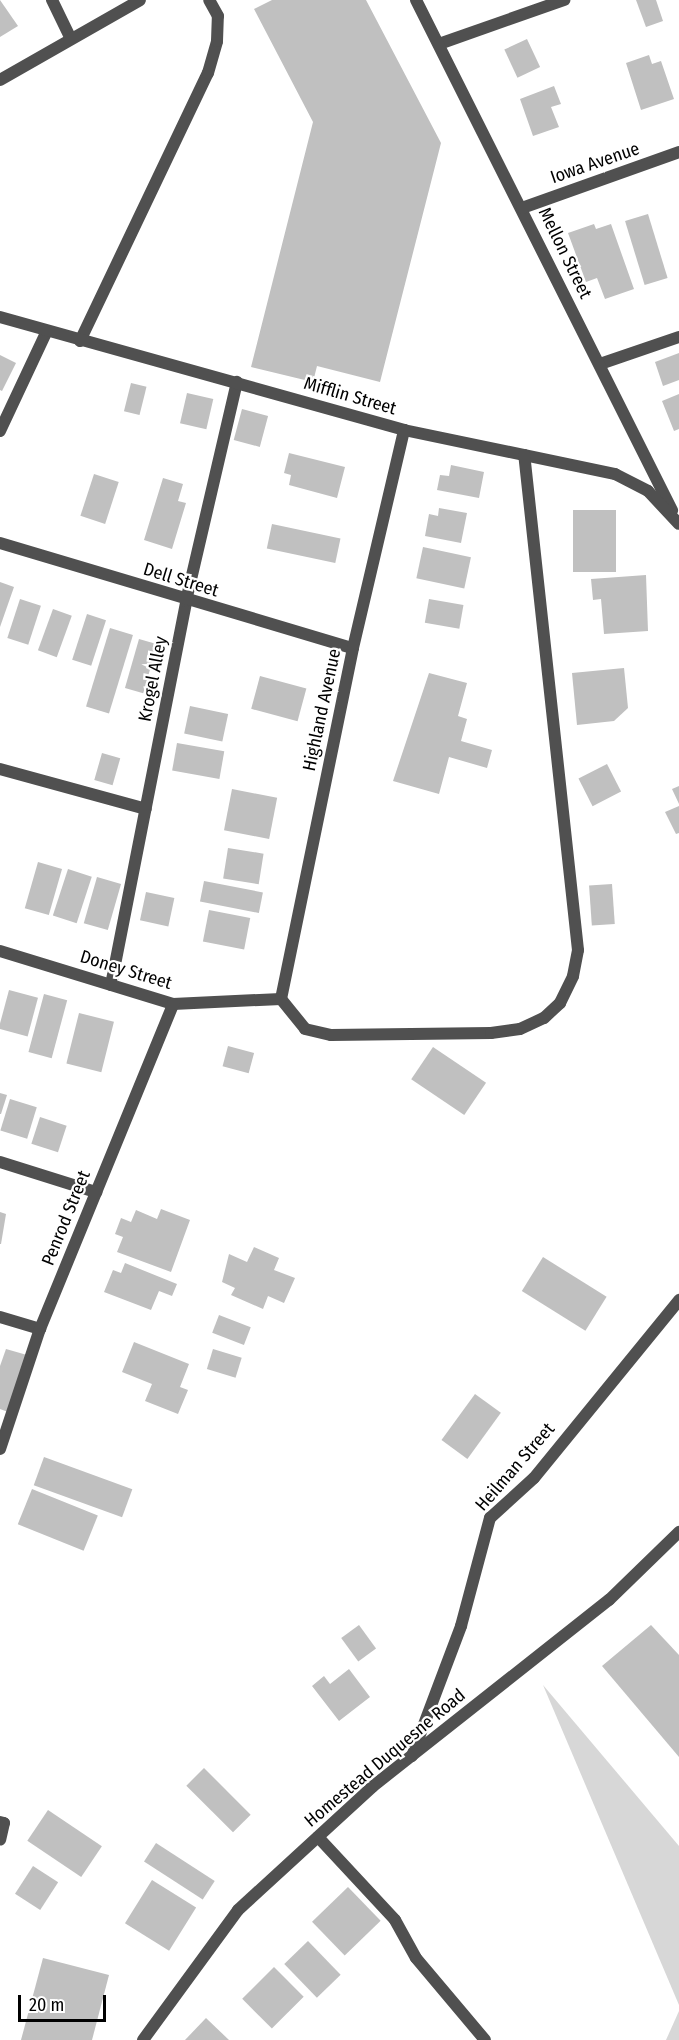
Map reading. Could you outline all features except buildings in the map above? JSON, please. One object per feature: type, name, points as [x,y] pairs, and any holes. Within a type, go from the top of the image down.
[{"type":"street","points":[[52,0],[70,37]]},
{"type":"street","points":[[0,80],[70,37],[140,0]]},
{"type":"street","points":[[80,342],[208,73],[217,41],[218,16],[209,0]]},
{"type":"street","name":"Mellon Street","points":[[416,0],[679,524]]},
{"type":"street","points":[[439,44],[564,0]]},
{"type":"street","name":"Iowa Avenue","points":[[522,208],[679,152]]},
{"type":"street","name":"Mifflin Street","points":[[0,317],[46,333],[237,382],[404,430],[615,474],[648,490],[679,524]]},
{"type":"street","points":[[0,431],[46,333]]},
{"type":"street","points":[[600,364],[679,337]]},
{"type":"street","name":"Krogel Alley","points":[[111,985],[186,601],[237,382]]},
{"type":"street","name":"Highland Avenue","points":[[281,999],[353,648],[404,430]]},
{"type":"street","points":[[281,999],[305,1029],[331,1035],[491,1033],[520,1029],[544,1017],[560,1003],[573,976],[578,950],[524,455]]},
{"type":"street","name":"Dell Street","points":[[0,543],[186,601],[353,648]]},
{"type":"street","points":[[0,769],[146,809]]},
{"type":"street","name":"Doney Street","points":[[0,951],[173,1004],[281,999]]},
{"type":"street","name":"Penrod Street","points":[[0,1449],[40,1329],[173,1004]]},
{"type":"street","points":[[0,1162],[96,1192]]},
{"type":"street","name":"Heilman Street","points":[[412,1756],[461,1626],[490,1518],[534,1478],[679,1300]]},
{"type":"street","points":[[0,1317],[40,1329]]},
{"type":"street","name":"Homestead Duquesne Road","points":[[143,2040],[238,1910],[412,1756],[609,1599],[679,1532]]},
{"type":"street","points":[[0,1840],[2,1822]]},
{"type":"street","points":[[318,1837],[395,1920],[416,1958],[485,2040]]},
{"type":"shaded area","points":[[543,1685],[679,1846],[679,2005]]},
{"type":"shaded area","points":[[679,2011],[679,2040],[666,2040]]}]
